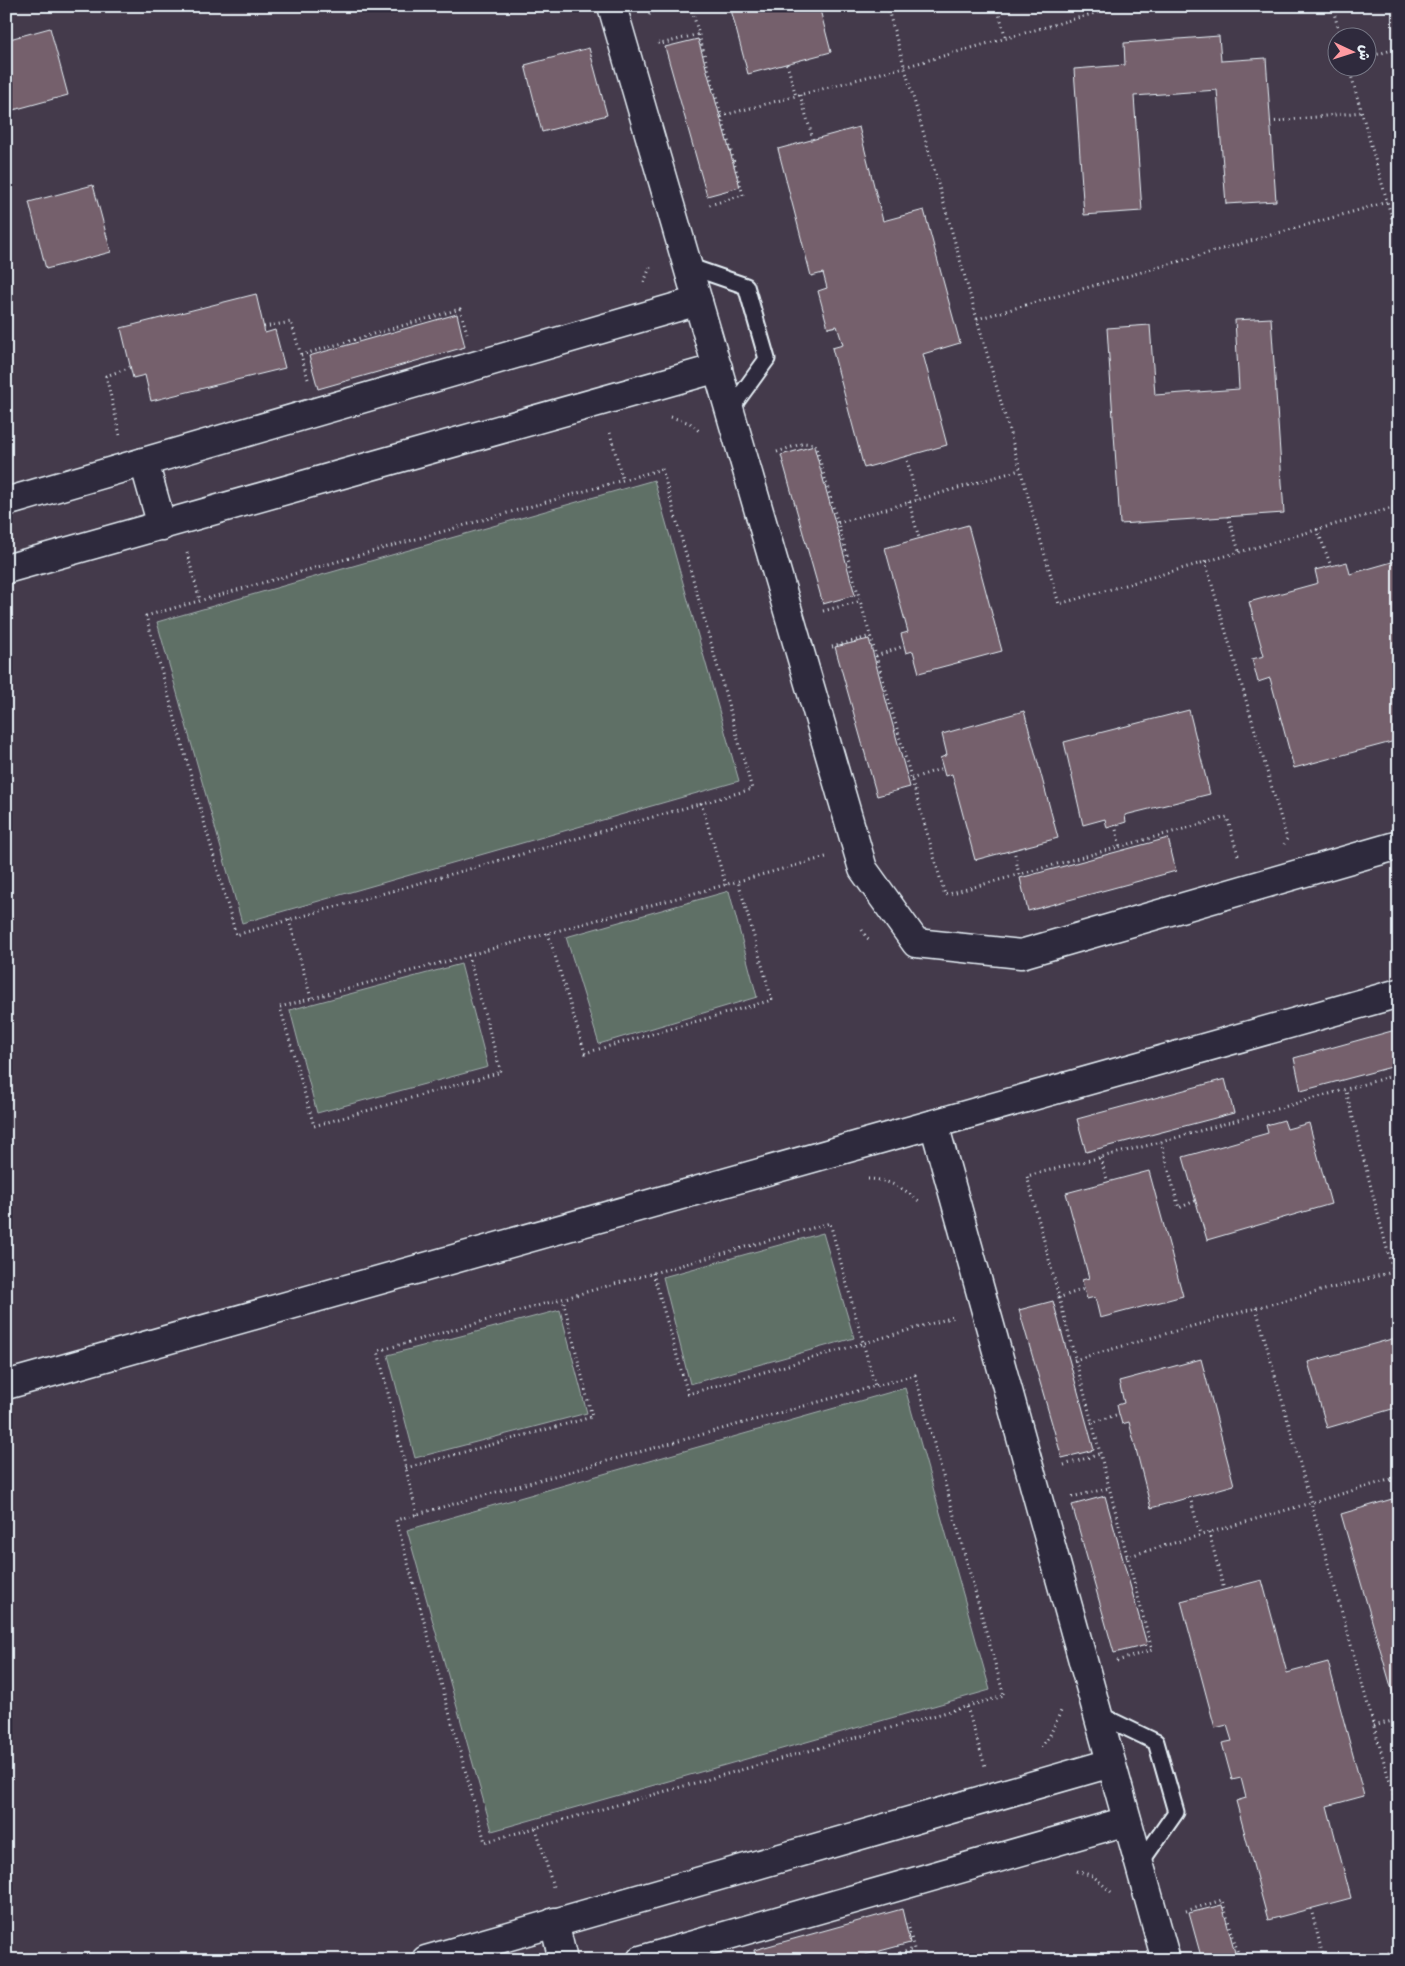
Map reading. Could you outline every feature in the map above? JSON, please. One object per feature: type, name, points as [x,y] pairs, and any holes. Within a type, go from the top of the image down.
[{"type":"street","points":[[612,6],[863,868],[916,943],[1021,954],[1399,845]]},
{"type":"street","points":[[6,502],[698,301]]},
{"type":"street","points":[[6,569],[718,368]]},
{"type":"street","points":[[144,462],[162,526]]},
{"type":"street","points":[[6,1385],[1399,993]]},
{"type":"street","points":[[934,1124],[1166,1960]]},
{"type":"street","points":[[426,1960],[555,1909],[1111,1762]]},
{"type":"street","points":[[641,1960],[1127,1820]]},
{"type":"street","points":[[555,1909],[564,1960]]},
{"type":"lane","points":[[688,266],[746,286],[767,359],[730,410]]},
{"type":"lane","points":[[1098,1714],[1156,1742],[1176,1812],[1139,1865]]},
{"type":"path","points":[[648,18],[651,12],[674,6]]},
{"type":"path","points":[[691,6],[743,195],[703,206],[706,214]]},
{"type":"path","points":[[887,6],[1059,604],[1399,506]]},
{"type":"path","points":[[997,6],[1006,39]]},
{"type":"path","points":[[721,116],[904,68],[1120,6]]},
{"type":"path","points":[[1332,6],[1338,28]]},
{"type":"path","points":[[656,42],[661,44],[699,34]]},
{"type":"path","points":[[1378,54],[1399,48]]},
{"type":"path","points":[[787,64],[813,139]]},
{"type":"path","points":[[1352,78],[1399,243]]},
{"type":"path","points":[[1270,122],[1362,112]]},
{"type":"path","points":[[977,319],[1387,202]]},
{"type":"path","points":[[640,290],[654,258]]},
{"type":"path","points":[[301,355],[460,309],[468,337]]},
{"type":"path","points":[[264,327],[291,322],[309,382]]},
{"type":"path","points":[[122,440],[106,376],[131,367]]},
{"type":"path","points":[[668,416],[690,423],[701,433]]},
{"type":"path","points":[[609,428],[623,481]]},
{"type":"path","points":[[772,454],[804,443],[815,444],[945,895],[1227,817],[1238,855],[1244,856]]},
{"type":"path","points":[[906,456],[916,500]]},
{"type":"path","points":[[662,469],[752,789],[236,936],[146,616],[623,481],[662,469]]},
{"type":"path","points":[[838,523],[1020,470]]},
{"type":"path","points":[[910,502],[919,538]]},
{"type":"path","points":[[1228,516],[1239,551]]},
{"type":"path","points":[[1317,529],[1331,566]]},
{"type":"path","points":[[185,547],[200,600]]},
{"type":"path","points":[[1205,561],[1286,839],[1284,845],[1276,847]]},
{"type":"path","points":[[820,616],[824,610],[861,601]]},
{"type":"path","points":[[826,644],[832,647],[871,636]]},
{"type":"path","points":[[876,656],[904,646]]},
{"type":"path","points":[[1396,740],[1399,755]]},
{"type":"path","points":[[911,779],[943,768]]},
{"type":"path","points":[[701,803],[726,885]]},
{"type":"path","points":[[1115,825],[1120,847]]},
{"type":"path","points":[[1014,849],[1019,875]]},
{"type":"path","points":[[468,955],[501,1072],[314,1126],[280,1007],[311,998],[548,933],[726,885],[833,855]]},
{"type":"path","points":[[548,933],[585,1053],[772,1000],[738,881]]},
{"type":"path","points":[[289,920],[311,998]]},
{"type":"path","points":[[862,928],[866,937],[873,942]]},
{"type":"path","points":[[1111,1663],[1152,1650],[1090,1423],[1027,1176],[1162,1142],[1399,1074]]},
{"type":"path","points":[[1346,1090],[1393,1272],[1399,1288]]},
{"type":"path","points":[[1162,1142],[1179,1208],[1196,1201]]},
{"type":"path","points":[[1100,1158],[1108,1182]]},
{"type":"path","points":[[860,1179],[877,1179],[906,1190],[926,1208]]},
{"type":"path","points":[[417,1515],[378,1351],[830,1223],[875,1386]]},
{"type":"path","points":[[1074,1360],[1256,1308],[1393,1272]]},
{"type":"path","points":[[653,1273],[688,1394],[962,1315]]},
{"type":"path","points":[[1058,1298],[1084,1289]]},
{"type":"path","points":[[406,1468],[592,1417],[563,1299]]},
{"type":"path","points":[[1256,1308],[1399,1815]]},
{"type":"path","points":[[915,1375],[1004,1696],[485,1842],[396,1520],[875,1386],[915,1375]]},
{"type":"path","points":[[1090,1423],[1119,1414]]},
{"type":"path","points":[[1062,1468],[1065,1464],[1100,1454]]},
{"type":"path","points":[[1126,1557],[1399,1477]]},
{"type":"path","points":[[1064,1495],[1073,1498],[1109,1488]]},
{"type":"path","points":[[1190,1497],[1200,1534]]},
{"type":"path","points":[[1209,1532],[1224,1590]]},
{"type":"path","points":[[967,1707],[988,1775]]},
{"type":"path","points":[[1039,1749],[1050,1735],[1062,1710]]},
{"type":"path","points":[[1374,1726],[1399,1719]]},
{"type":"path","points":[[536,1828],[555,1909]]},
{"type":"path","points":[[1075,1870],[1093,1876],[1110,1890],[1114,1897]]},
{"type":"path","points":[[1180,1912],[1222,1900],[1240,1960]]},
{"type":"path","points":[[1311,1909],[1324,1960]]},
{"type":"path","points":[[876,1960],[914,1949],[906,1915]]},
{"type":"path","points":[[1364,1960],[1399,1950]]},
{"type":"green space","points":[[654,480],[739,781],[242,923],[157,622]]},
{"type":"green space","points":[[729,891],[757,997],[599,1044],[566,937]]},
{"type":"green space","points":[[461,964],[488,1067],[317,1113],[290,1010]]},
{"type":"green space","points":[[823,1233],[854,1338],[690,1384],[663,1277]]},
{"type":"green space","points":[[560,1310],[587,1413],[415,1458],[388,1355]]},
{"type":"green space","points":[[905,1388],[990,1690],[492,1831],[407,1530]]},
{"type":"building","points":[[730,6],[819,6],[831,52],[748,74]]},
{"type":"building","points":[[50,28],[68,95],[6,112],[6,40]]},
{"type":"building","points":[[1219,36],[1221,61],[1266,58],[1276,201],[1226,204],[1217,90],[1134,96],[1142,211],[1084,215],[1074,69],[1125,65],[1124,43]]},
{"type":"building","points":[[698,39],[740,187],[707,196],[665,47]]},
{"type":"building","points":[[589,48],[607,115],[542,132],[525,65]]},
{"type":"building","points":[[859,127],[883,221],[924,210],[960,343],[923,354],[947,445],[864,468],[832,348],[843,345],[837,326],[828,328],[818,291],[827,288],[823,273],[811,276],[778,149]]},
{"type":"building","points":[[93,185],[111,252],[46,269],[29,202]]},
{"type":"building","points":[[256,294],[265,333],[275,330],[285,368],[151,401],[145,375],[133,378],[121,328]]},
{"type":"building","points":[[457,314],[465,347],[318,389],[309,356]]},
{"type":"building","points":[[1271,318],[1284,513],[1120,524],[1107,328],[1150,325],[1155,395],[1239,389],[1235,320]]},
{"type":"building","points":[[814,446],[855,595],[823,604],[781,455]]},
{"type":"building","points":[[968,525],[1002,651],[919,673],[913,651],[906,653],[901,634],[908,632],[885,548]]},
{"type":"building","points":[[1399,560],[1399,740],[1294,768],[1270,678],[1258,682],[1252,659],[1264,656],[1249,602],[1318,583],[1315,570],[1347,562],[1350,574]]},
{"type":"building","points":[[869,639],[910,787],[877,796],[835,647]]},
{"type":"building","points":[[1189,710],[1210,794],[1125,815],[1126,822],[1107,828],[1105,819],[1083,825],[1064,742]]},
{"type":"building","points":[[1024,711],[1058,838],[975,860],[952,774],[945,776],[940,758],[947,755],[942,734]]},
{"type":"building","points":[[1168,838],[1176,871],[1028,911],[1020,878]]},
{"type":"building","points":[[1399,1029],[1399,1065],[1301,1091],[1294,1058]]},
{"type":"building","points":[[1225,1079],[1234,1113],[1086,1152],[1077,1119]]},
{"type":"building","points":[[1284,1120],[1287,1129],[1309,1123],[1331,1204],[1207,1240],[1183,1157],[1268,1133],[1266,1125]]},
{"type":"building","points":[[1149,1171],[1183,1296],[1100,1318],[1095,1297],[1087,1299],[1084,1289],[1082,1280],[1089,1278],[1066,1193]]},
{"type":"building","points":[[1053,1301],[1094,1450],[1062,1458],[1019,1310]]},
{"type":"building","points":[[1399,1337],[1399,1407],[1327,1428],[1308,1362]]},
{"type":"building","points":[[1201,1359],[1234,1485],[1151,1508],[1129,1422],[1122,1424],[1119,1414],[1117,1405],[1124,1403],[1119,1381]]},
{"type":"building","points":[[1105,1496],[1147,1645],[1114,1653],[1072,1505]]},
{"type":"building","points":[[1399,1497],[1399,1703],[1396,1704],[1341,1514]]},
{"type":"building","points":[[1262,1580],[1287,1673],[1328,1662],[1364,1796],[1327,1806],[1351,1898],[1268,1920],[1236,1801],[1246,1798],[1241,1778],[1232,1780],[1222,1743],[1232,1741],[1227,1725],[1215,1728],[1181,1601]]},
{"type":"building","points":[[1222,1905],[1237,1960],[1202,1960],[1189,1913]]},
{"type":"building","points":[[902,1909],[910,1943],[846,1960],[756,1960],[754,1950]]}]
